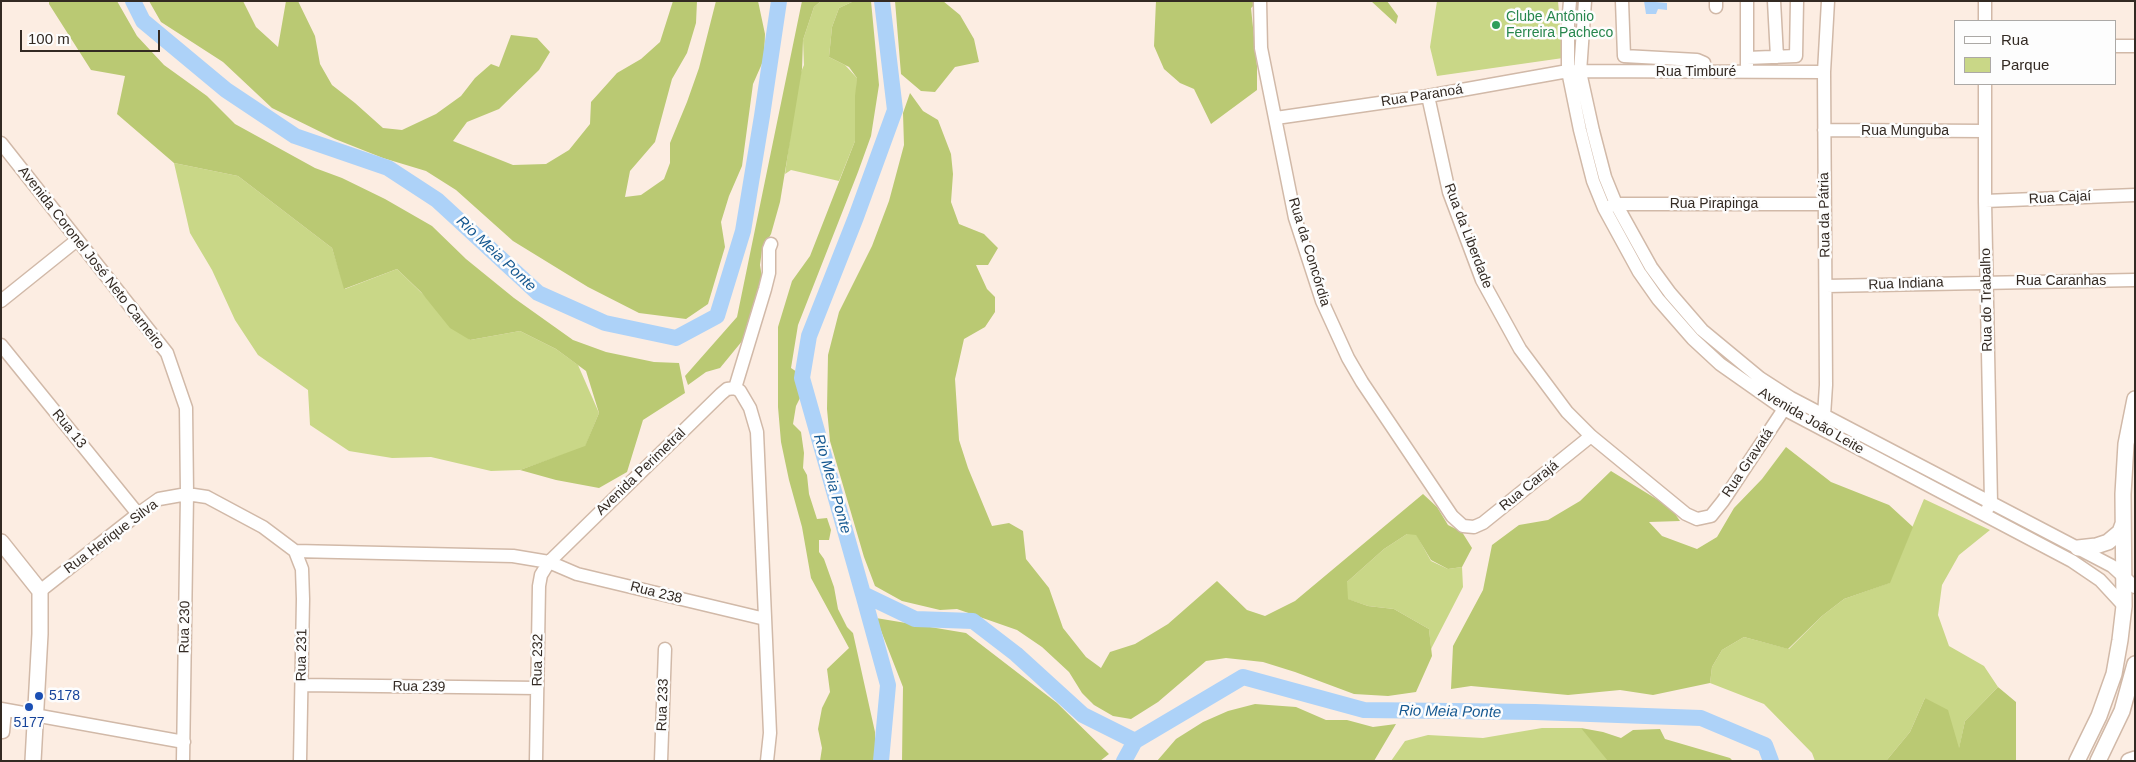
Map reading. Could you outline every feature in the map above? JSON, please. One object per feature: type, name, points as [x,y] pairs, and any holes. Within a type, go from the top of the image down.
[{"type":"main road","points":[[2077,761],[2099,716],[2114,674],[2120,640],[2124,606],[2123,524],[2129,472],[2126,444],[2135,399]]},
{"type":"main road","points":[[2078,548],[2096,546],[2108,542],[2120,532],[2123,524]]},
{"type":"main road","points":[[1,542],[40,591],[40,634],[33,761]]},
{"type":"main road","points":[[2098,761],[2122,711],[2135,664]]},
{"type":"main road","points":[[2129,761],[2135,759]]},
{"type":"street","name":"Rua da Concórdia","points":[[1260,1],[1261,48],[1295,218],[1322,301],[1348,358],[1362,382],[1452,516],[1463,526]]},
{"type":"street","name":"Avenida João Leite","points":[[1570,1],[1568,25],[1574,71],[1605,176],[1610,206],[1639,272],[1658,299],[1692,339],[1720,364],[1784,409],[2086,570],[2105,584],[2124,606]]},
{"type":"street","name":"Avenida João Leite","points":[[1574,71],[1585,1]]},
{"type":"street","points":[[1622,1],[1624,56],[1697,60],[1704,64],[1704,72]]},
{"type":"street","points":[[1747,1],[1748,72]]},
{"type":"street","points":[[1774,1],[1777,57]]},
{"type":"street","points":[[1747,58],[1796,56],[1797,1]]},
{"type":"street","name":"Rua da Pátria","points":[[1818,428],[1824,416],[1826,286],[1824,72],[1828,1]]},
{"type":"street","points":[[1985,1],[1985,20]]},
{"type":"street","points":[[2116,46],[2135,46]]},
{"type":"street","points":[[1656,58],[1666,66],[1666,72]]},
{"type":"street","name":"Rua Paranoá","points":[[1276,118],[1428,96],[1574,71]]},
{"type":"street","name":"Rua Timburé","points":[[1574,71],[1824,72]]},
{"type":"street","name":"Rua do Trabalho","points":[[1984,515],[1991,502],[1985,201],[1985,85]]},
{"type":"street","name":"Rua da Liberdade","points":[[1428,96],[1449,192],[1482,280],[1520,348],[1567,412],[1591,436],[1686,514],[1698,519],[1711,516]]},
{"type":"street","name":"Rua Munguba","points":[[1824,130],[1985,131]]},
{"type":"street","name":"Avenida Coronel José Neto Carneiro","points":[[1,143],[167,353],[186,408],[187,494]]},
{"type":"street","name":"Rua Cajaí","points":[[1985,201],[2135,195]]},
{"type":"street","name":"Rua Pirapinga","points":[[1610,206],[1824,204]]},
{"type":"street","name":"Avenida João Leite","points":[[1610,206],[1670,293],[1702,330],[1760,378],[1824,416],[2112,566],[2123,574],[2135,587]]},
{"type":"street","points":[[1,301],[77,240]]},
{"type":"street","points":[[767,761],[770,733],[757,432],[750,408],[740,391],[735,388],[769,273],[769,249],[771,244]]},
{"type":"street","name":"Rua Caranhas","points":[[1987,282],[2135,280]]},
{"type":"street","name":"Rua Indiana","points":[[1826,286],[1987,282]]},
{"type":"street","name":"Rua 13","points":[[1,345],[138,514]]},
{"type":"street","name":"Avenida Perimetral","points":[[549,562],[721,394],[727,389],[735,388]]},
{"type":"street","name":"Rua Gravatá","points":[[1711,516],[1784,409]]},
{"type":"street","name":"Rua Carajá","points":[[1463,526],[1474,527],[1483,523],[1591,436]]},
{"type":"street","points":[[187,494],[207,497],[263,527],[295,551],[512,556],[549,562]]},
{"type":"street","name":"Rua Herique Silva","points":[[40,591],[160,499],[187,494]]},
{"type":"street","name":"Rua 230","points":[[183,761],[187,494]]},
{"type":"street","points":[[160,499],[177,507],[187,515]]},
{"type":"street","name":"Rua 231","points":[[295,551],[302,569],[304,598],[300,761]]},
{"type":"street","name":"Rua 238","points":[[549,562],[577,574],[765,619]]},
{"type":"street","name":"Rua 232","points":[[536,761],[539,586],[541,575],[549,562]]},
{"type":"street","name":"Rua 233","points":[[661,761],[665,650]]},
{"type":"street","name":"Rua 239","points":[[302,685],[537,688]]},
{"type":"street","points":[[3,732],[3,709],[184,742]]},
{"type":"green space","points":[[49,1],[117,1],[137,36],[164,65],[207,96],[235,124],[315,168],[342,178],[385,199],[432,226],[466,259],[514,298],[573,340],[606,352],[654,362],[679,363],[685,393],[643,420],[627,472],[599,488],[556,480],[520,470],[585,446],[599,413],[586,371],[556,349],[520,331],[470,340],[450,328],[421,292],[397,269],[344,289],[332,248],[238,176],[174,163],[117,114],[125,76],[91,70],[49,4]]},
{"type":"green space","points":[[149,1],[243,1],[256,27],[278,47],[286,1],[298,1],[315,36],[320,64],[332,85],[383,128],[402,130],[436,114],[461,96],[475,78],[491,64],[499,67],[511,35],[537,38],[550,52],[539,70],[499,109],[467,122],[453,141],[513,165],[546,164],[569,150],[590,124],[591,102],[617,73],[641,59],[660,42],[673,1],[697,1],[696,23],[687,53],[672,79],[655,142],[630,171],[625,197],[641,195],[664,179],[670,163],[670,143],[699,68],[716,1],[758,1],[765,34],[764,59],[753,84],[742,166],[729,196],[721,222],[725,247],[708,304],[686,319],[639,313],[588,287],[513,241],[456,190],[426,171],[383,158],[335,139],[272,108],[223,62],[161,22]]},
{"type":"green space","points":[[802,1],[821,1],[814,7],[803,40],[802,69],[780,202],[771,234],[762,250],[760,265],[763,283],[752,329],[720,368],[706,372],[688,385],[685,376],[737,317]]},
{"type":"green space","points":[[821,1],[854,1],[839,8],[832,27],[829,57],[845,65],[857,78],[855,141],[839,181],[791,170],[785,174],[794,108],[804,65],[803,40],[814,7]]},
{"type":"green space","points":[[854,1],[871,1],[879,85],[871,136],[798,325],[791,368],[797,372],[805,388],[796,406],[793,424],[801,432],[804,453],[803,468],[807,475],[809,494],[817,519],[827,518],[831,530],[829,540],[819,540],[819,552],[824,559],[834,587],[838,609],[847,627],[853,633],[875,732],[875,761],[820,761],[822,748],[818,729],[822,708],[830,692],[827,669],[849,648],[811,578],[802,527],[789,480],[781,442],[778,407],[778,327],[792,281],[810,256],[855,141],[857,78],[849,67],[829,57],[832,27],[839,8]]},
{"type":"green space","points":[[895,1],[943,1],[960,15],[974,39],[979,62],[955,67],[935,92],[921,91],[901,74]]},
{"type":"green space","points":[[1156,1],[1259,1],[1251,8],[1257,66],[1257,90],[1211,124],[1194,89],[1180,83],[1164,69],[1154,46]]},
{"type":"green space","points":[[1371,1],[1387,1],[1398,16],[1396,24]]},
{"type":"green space","name":"Clube Antônio Ferreira Pacheco","points":[[1437,1],[1558,1],[1563,58],[1437,76],[1430,47]]},
{"type":"green space","points":[[910,93],[923,111],[938,120],[951,154],[953,174],[951,202],[959,224],[984,234],[998,248],[988,265],[976,265],[987,289],[995,297],[995,312],[985,327],[964,339],[955,379],[959,440],[968,468],[992,526],[1009,523],[1023,531],[1026,559],[1049,588],[1063,628],[1086,657],[1101,668],[1110,652],[1135,644],[1168,624],[1217,581],[1247,610],[1265,616],[1295,601],[1423,494],[1437,507],[1448,525],[1462,532],[1472,548],[1462,567],[1448,569],[1431,560],[1416,535],[1407,534],[1384,549],[1347,582],[1348,599],[1368,606],[1394,609],[1429,629],[1432,656],[1416,692],[1388,696],[1354,694],[1263,662],[1226,658],[1206,661],[1158,702],[1131,719],[1113,716],[1094,705],[1082,693],[1069,672],[1042,647],[1017,630],[957,609],[940,610],[902,601],[875,586],[864,557],[830,441],[827,409],[828,355],[839,312],[872,246],[889,201],[904,145],[903,113]]},
{"type":"green space","points":[[174,163],[238,176],[332,248],[345,289],[397,269],[470,340],[520,331],[556,349],[578,365],[599,413],[585,447],[520,470],[491,471],[431,457],[392,458],[349,451],[310,425],[308,390],[258,355],[235,320],[212,270],[190,233]]},
{"type":"green space","points":[[1786,447],[1831,482],[1889,505],[1913,527],[1890,583],[1844,599],[1822,616],[1788,649],[1744,637],[1722,650],[1712,667],[1710,683],[1653,695],[1620,690],[1568,695],[1471,686],[1451,689],[1453,646],[1483,590],[1492,545],[1519,525],[1548,520],[1580,501],[1611,471],[1671,508],[1680,521],[1649,522],[1662,536],[1697,549],[1717,537],[1734,508],[1762,479]]},
{"type":"green space","points":[[1924,499],[1990,530],[1959,555],[1942,585],[1938,615],[1949,646],[1984,666],[1998,687],[1965,721],[1959,749],[1925,698],[1910,732],[1886,761],[1815,761],[1812,753],[1764,704],[1710,683],[1712,667],[1722,650],[1744,637],[1789,649],[1822,616],[1844,599],[1889,583]]},
{"type":"green space","points":[[1407,534],[1416,534],[1431,561],[1448,569],[1462,567],[1463,587],[1431,649],[1429,629],[1394,609],[1368,606],[1347,599],[1347,582],[1384,549]]},
{"type":"green space","points":[[876,618],[966,633],[1057,703],[1109,754],[1100,761],[902,761],[903,687]]},
{"type":"green space","points":[[1998,687],[2016,702],[2016,761],[1886,761],[1910,732],[1925,698],[1948,710],[1959,748],[1965,721]]},
{"type":"green space","points":[[1255,704],[1296,707],[1326,720],[1347,720],[1373,727],[1396,724],[1374,761],[1157,761],[1176,739],[1203,722],[1228,711]]},
{"type":"green space","points":[[1542,728],[1581,728],[1631,761],[1391,761],[1405,741],[1428,735],[1483,738]]},
{"type":"green space","points":[[1581,728],[1621,738],[1633,730],[1660,729],[1665,739],[1730,758],[1733,761],[1608,761]]},
{"type":"water","points":[[1644,1],[1667,3],[1667,10],[1658,9],[1656,14],[1646,14]]},
{"type":"waterway","name":"Rio Meia Ponte","points":[[133,1],[143,21],[226,90],[295,136],[388,168],[437,200],[538,293],[605,323],[676,338],[717,316],[743,231],[779,1]]},
{"type":"waterway","name":"Rio Meia Ponte","points":[[882,1],[895,110],[856,217],[809,336],[802,378],[863,594],[915,619],[973,621],[1016,654],[1083,715],[1135,741],[1243,677],[1364,710],[1535,712],[1701,718],[1765,745],[1771,761]]},
{"type":"waterway","name":"Rio Meia Ponte","points":[[863,594],[888,685],[881,761]]},
{"type":"waterway","name":"Rio Meia Ponte","points":[[1124,761],[1135,741]]},
{"type":"place","name":"Clube Antônio Ferreira Pacheco","points":[[1496,25]]},
{"type":"place","name":"5178","points":[[39,696]]},
{"type":"place","name":"5177","points":[[29,707]]}]
